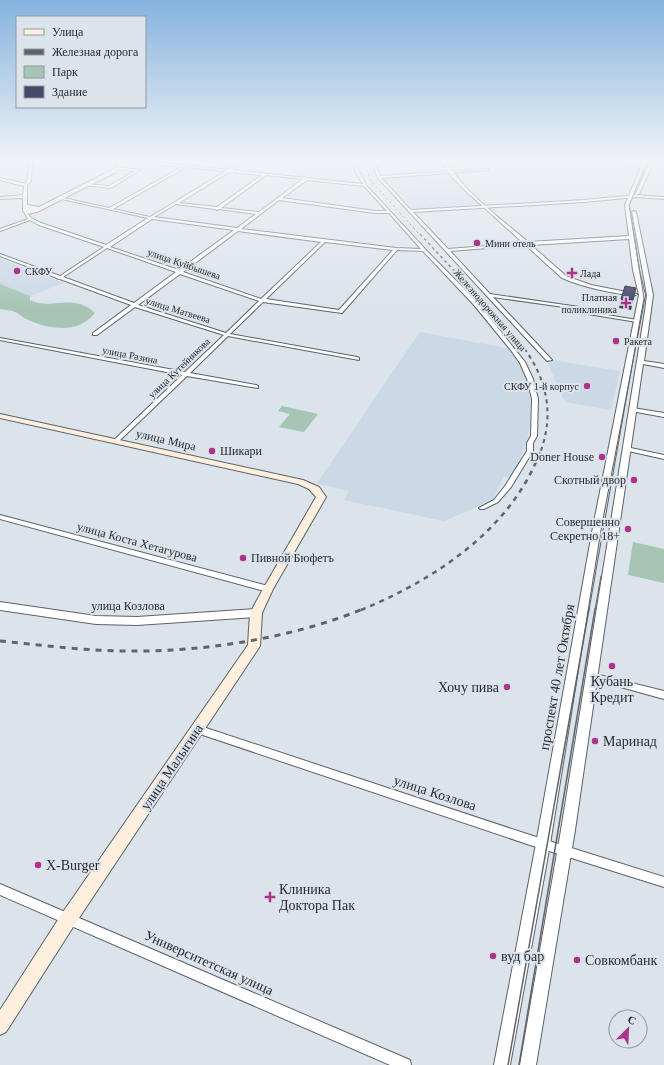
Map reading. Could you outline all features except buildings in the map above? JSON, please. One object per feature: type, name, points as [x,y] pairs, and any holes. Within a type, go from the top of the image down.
[{"type":"main road","points":[[26,212],[35,210]]},
{"type":"main road","name":"улица Мира","points":[[0,416],[310,485],[318,490],[321,497]]},
{"type":"main road","name":"улица Малыгина","points":[[0,1026],[69,918],[254,646],[256,613],[268,589],[321,497]]},
{"type":"street","points":[[113,210],[151,218],[237,230],[396,249],[424,250]]},
{"type":"street","points":[[59,278],[165,210]]},
{"type":"street","points":[[224,210],[259,213]]},
{"type":"street","points":[[95,334],[263,210]]},
{"type":"street","points":[[359,210],[389,212]]},
{"type":"street","name":"Железнодорожная улица","points":[[387,210],[461,287],[496,328],[523,363],[530,379],[535,399],[534,436],[530,443],[530,451],[508,487],[496,501],[482,508]]},
{"type":"street","points":[[410,211],[434,210]]},
{"type":"street","points":[[488,210],[564,277],[576,283],[592,287],[646,295]]},
{"type":"street","name":"проспект 40 лет Октября","points":[[502,1065],[543,844],[596,534],[637,321],[646,295],[631,237],[628,210]]},
{"type":"street","name":"проспект 40 лет Октября","points":[[528,1065],[565,850],[640,362],[646,295],[634,210]]},
{"type":"street","name":"Железнодорожная улица","points":[[410,211],[448,250],[548,360]]},
{"type":"street","points":[[0,230],[26,212]]},
{"type":"street","name":"улица Куйбышева","points":[[26,212],[107,247],[261,300],[340,312],[396,249]]},
{"type":"street","points":[[448,250],[631,237]]},
{"type":"street","name":"улица Кутейникова","points":[[116,441],[324,240]]},
{"type":"street","name":"улица Матвеева","points":[[0,255],[134,306],[227,334],[357,359]]},
{"type":"street","points":[[489,295],[579,308],[588,313],[637,321]]},
{"type":"street","name":"улица Разина","points":[[0,339],[256,387]]},
{"type":"street","points":[[640,362],[664,366]]},
{"type":"street","points":[[633,410],[664,415]]},
{"type":"street","points":[[626,449],[664,457]]},
{"type":"street","name":"улица Коста Хетагурова","points":[[0,517],[268,589]]},
{"type":"street","name":"улица Козлова","points":[[0,606],[96,620],[137,621],[256,613]]},
{"type":"street","points":[[591,676],[664,695]]},
{"type":"street","name":"улица Козлова","points":[[197,729],[543,844],[664,882]]},
{"type":"street","name":"Университетская улица","points":[[0,889],[405,1065]]},
{"type":"shaded area","name":"СКФУ","points":[[0,259],[64,283],[30,296],[0,284]]},
{"type":"shaded area","points":[[420,332],[511,349],[521,363],[528,382],[530,422],[527,441],[512,478],[504,476],[493,500],[444,521],[344,500],[349,491],[317,483]]},
{"type":"shaded area","name":"СКФУ 1-й корпус","points":[[546,359],[620,371],[611,410],[565,402]]},
{"type":"green space","points":[[0,284],[30,296],[30,300],[38,303],[78,304],[87,307],[95,313],[80,325],[71,327],[53,327],[35,323],[13,311],[0,309]]},
{"type":"green space","points":[[282,406],[318,414],[304,432],[279,427],[290,414],[278,411]]},
{"type":"green space","points":[[633,542],[664,549],[664,583],[628,575]]},
{"type":"tram line","points":[[589,610],[644,298],[630,210]]},
{"type":"tram line","points":[[595,610],[601,576]]},
{"type":"tram line","points":[[508,1065],[589,609]]},
{"type":"tram line","points":[[519,1065],[595,609]]},
{"type":"railway","points":[[397,210],[420,235]]},
{"type":"railway","points":[[420,234],[510,331]]},
{"type":"railway","points":[[509,330],[521,343],[530,357],[544,387],[547,403],[547,419],[545,436],[540,453]]},
{"type":"railway","points":[[361,610],[416,584],[467,549],[490,528],[510,505],[527,480],[540,452]]},
{"type":"railway","points":[[0,641],[64,648],[112,651],[187,649],[217,646],[277,635],[307,628],[363,609]]},
{"type":"place","name":"Мини отель","points":[[477,243]]},
{"type":"place","name":"СКФУ","points":[[17,271]]},
{"type":"place","name":"Лада","points":[[572,273]]},
{"type":"place","name":"Платная поликлиника","points":[[626,303]]},
{"type":"place","name":"Ракета","points":[[616,341]]},
{"type":"place","name":"СКФУ 1-й корпус","points":[[587,386]]},
{"type":"place","name":"Шикари","points":[[212,451]]},
{"type":"place","name":"Doner House","points":[[602,457]]},
{"type":"place","name":"Скотный двор","points":[[634,480]]},
{"type":"place","name":"Совершенно Секретно 18+","points":[[628,529]]},
{"type":"place","name":"Пивной Бюфетъ","points":[[243,558]]},
{"type":"place","name":"Кубань Кредит","points":[[612,666]]},
{"type":"place","name":"Хочу пива","points":[[507,687]]},
{"type":"place","name":"Маринад","points":[[595,741]]},
{"type":"place","name":"X-Burger","points":[[38,865]]},
{"type":"place","name":"Клиника Доктора Пак","points":[[270,897]]},
{"type":"place","name":"вуд бар","points":[[493,956]]},
{"type":"place","name":"Совкомбанк","points":[[577,960]]}]
